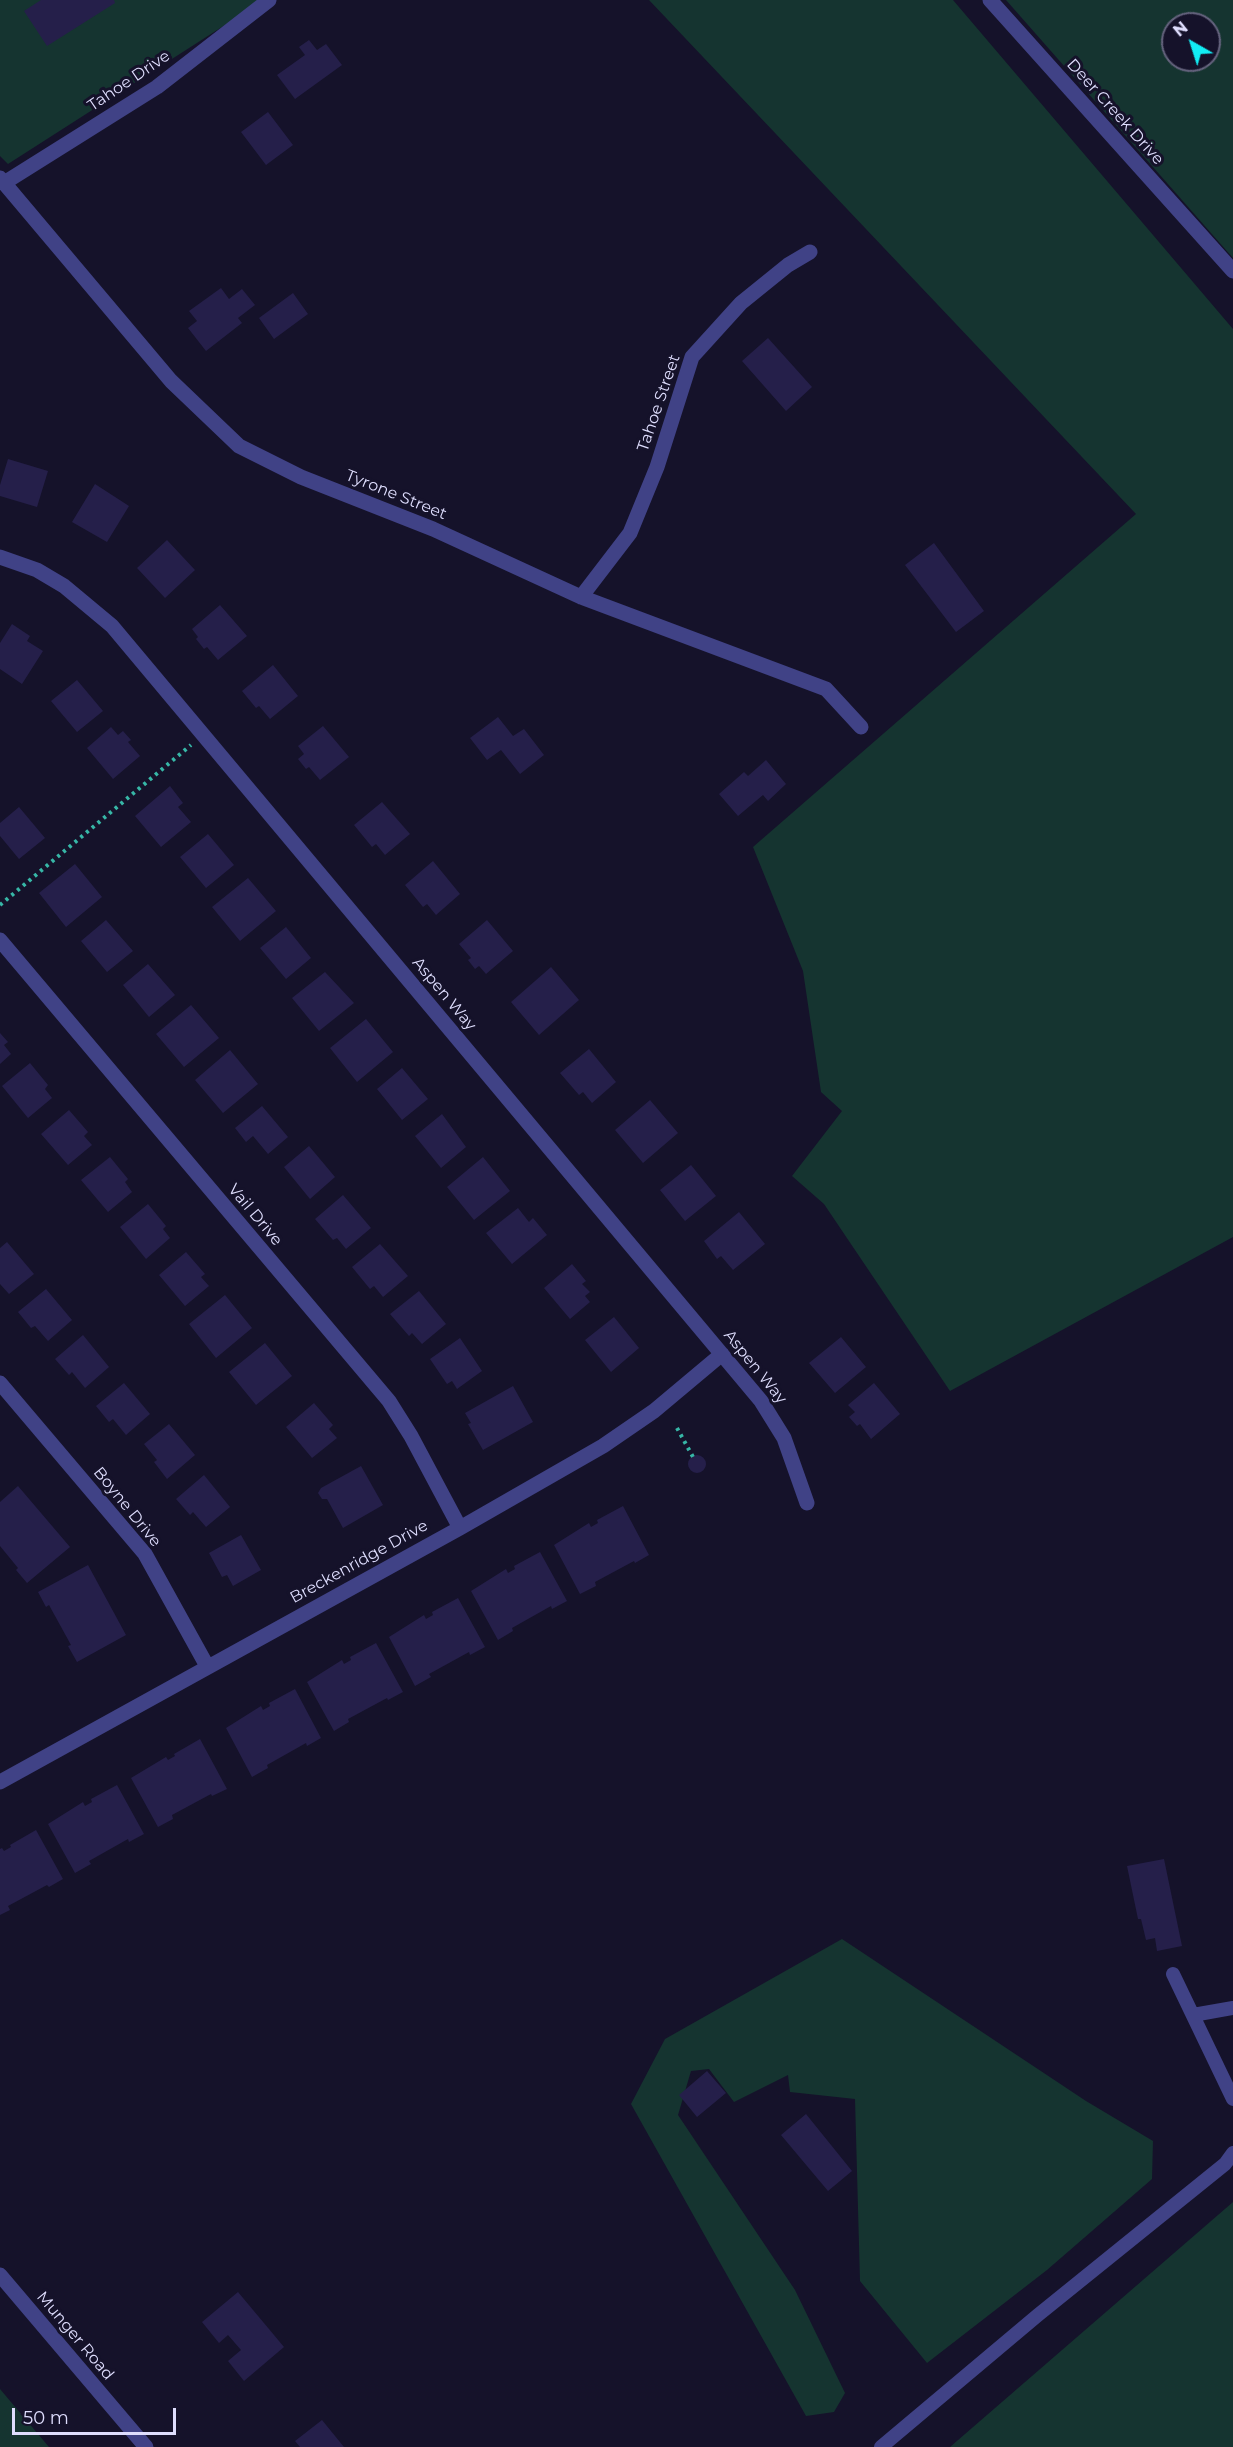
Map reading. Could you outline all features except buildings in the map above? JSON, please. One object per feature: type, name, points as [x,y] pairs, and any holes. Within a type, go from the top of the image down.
[{"type":"street","name":"Tahoe Drive","points":[[2,181],[157,87],[269,0]]},
{"type":"street","name":"Deer Creek Drive","points":[[990,0],[1233,271]]},
{"type":"street","name":"Tyrone Street","points":[[2,181],[171,381],[239,447],[301,477],[433,529],[581,597],[826,689],[861,727]]},
{"type":"street","name":"Tahoe Street","points":[[581,597],[630,533],[657,467],[692,357],[741,303],[788,265],[810,252]]},
{"type":"street","name":"Aspen Way","points":[[0,557],[37,570],[64,586],[112,626],[772,1416],[784,1438],[807,1503]]},
{"type":"street","name":"Vail Drive","points":[[0,940],[388,1401],[411,1436],[460,1527]]},
{"type":"street","name":"Breckenridge Drive","points":[[0,1782],[603,1446],[654,1411],[722,1354]]},
{"type":"street","name":"Boyne Drive","points":[[0,1383],[145,1554],[207,1666]]},
{"type":"street","name":"Munger Road","points":[[0,2275],[146,2447]]},
{"type":"lane","points":[[1173,1974],[1233,2099]]},
{"type":"lane","points":[[1193,2015],[1233,2008]]},
{"type":"lane","points":[[881,2447],[1038,2315],[1225,2164],[1233,2152]]},
{"type":"path","points":[[0,904],[192,745]]},
{"type":"path","points":[[677,1428],[693,1457]]},
{"type":"green space","points":[[0,0],[264,0],[8,164],[0,156]]},
{"type":"green space","points":[[649,0],[953,0],[1233,329],[1233,1237],[950,1391],[824,1204],[792,1176],[842,1111],[821,1092],[803,971],[753,847],[1136,514]]},
{"type":"green space","points":[[1006,0],[1233,0],[1233,258]]},
{"type":"green space","points":[[842,1939],[1086,2101],[1153,2141],[1152,2179],[1047,2270],[927,2363],[860,2281],[855,2099],[790,2092],[788,2075],[734,2102],[709,2069],[691,2071],[678,2115],[795,2290],[845,2393],[834,2412],[806,2416],[631,2104],[665,2039]]},
{"type":"green space","points":[[1233,2202],[1233,2447],[950,2447]]},
{"type":"green space","points":[[0,2389],[49,2447],[0,2447]]}]
